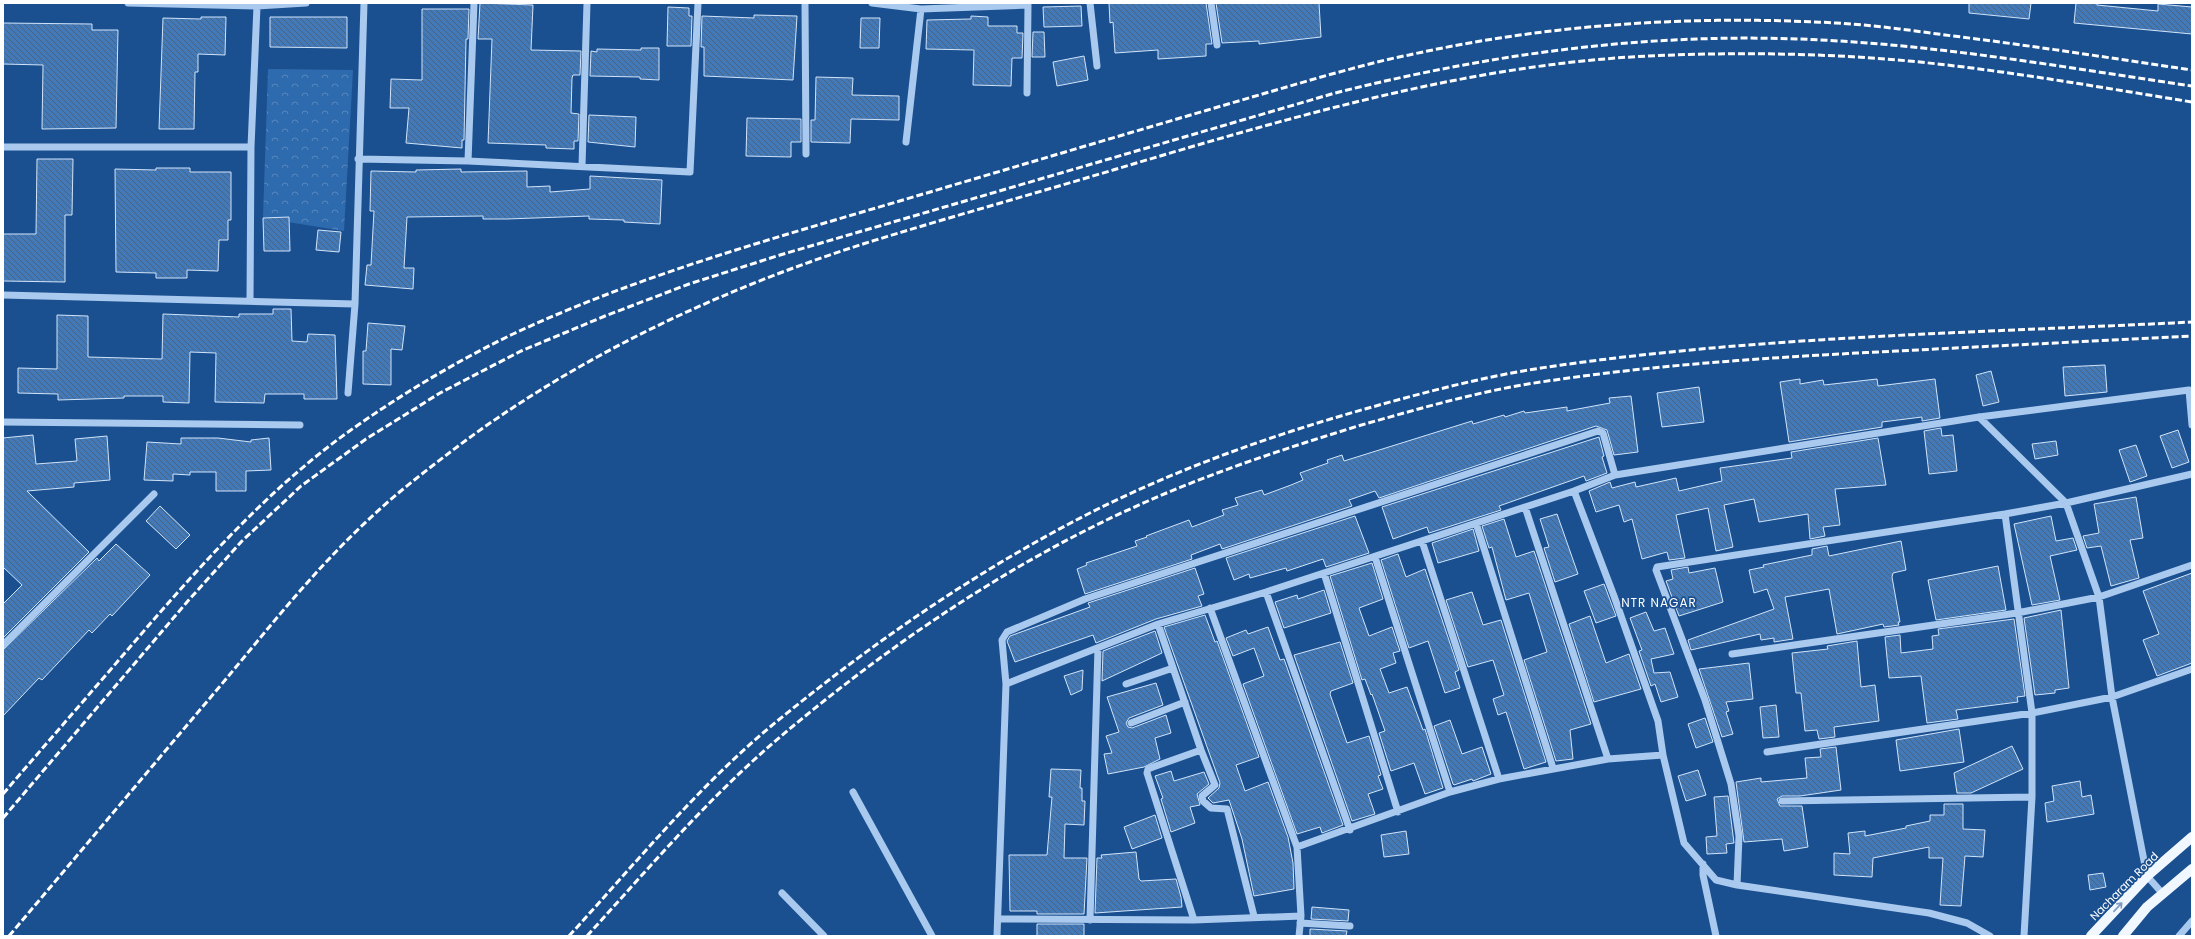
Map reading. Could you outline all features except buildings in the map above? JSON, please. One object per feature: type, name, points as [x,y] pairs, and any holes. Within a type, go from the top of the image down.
[{"type":"main road","name":"Nacharam Road","points":[[2091,936],[2147,876],[2192,837]]},
{"type":"main road","points":[[2123,936],[2147,907],[2192,869]]},
{"type":"street","points":[[128,3],[257,6],[306,3]]},
{"type":"street","points":[[348,393],[354,304],[364,3]]},
{"type":"street","points":[[468,161],[474,3]]},
{"type":"street","points":[[582,166],[587,3]]},
{"type":"street","points":[[358,159],[468,161],[690,172],[698,3]]},
{"type":"street","points":[[805,3],[806,154]]},
{"type":"street","points":[[872,3],[921,9],[1028,5],[1028,93]]},
{"type":"street","points":[[1090,3],[1097,66]]},
{"type":"street","points":[[1211,3],[1217,45]]},
{"type":"street","points":[[250,301],[251,148],[257,6]]},
{"type":"street","points":[[906,142],[921,9]]},
{"type":"street","points":[[3,147],[251,148]]},
{"type":"street","points":[[3,295],[354,304]]},
{"type":"street","points":[[1006,684],[1158,624],[1266,592],[1375,557],[1525,508],[1615,475],[1979,417],[2189,390],[2192,425]]},
{"type":"street","points":[[1979,417],[2066,503],[2099,597],[2112,697],[2147,876],[2163,894]]},
{"type":"street","points":[[3,422],[300,425]]},
{"type":"street","points":[[998,936],[1006,684],[1002,640],[1007,632],[1085,599],[1598,431],[1603,433],[1615,475]]},
{"type":"street","points":[[1737,885],[1739,836],[1731,784],[1705,700],[1656,570],[1657,567],[2005,514],[2066,503],[2192,474]]},
{"type":"street","points":[[1574,491],[1614,596],[1658,721],[1664,755],[1684,843],[1716,880],[1737,885],[1929,913],[1967,923],[1990,936]]},
{"type":"street","points":[[3,645],[154,494]]},
{"type":"street","points":[[1525,508],[1608,759]]},
{"type":"street","points":[[2005,514],[2017,613],[2032,713],[2032,797],[2024,936]]},
{"type":"street","points":[[1476,524],[1552,768]]},
{"type":"street","points":[[1422,541],[1499,779]]},
{"type":"street","points":[[1375,557],[1450,792]]},
{"type":"street","points":[[1732,654],[2017,613],[2099,597],[2192,565]]},
{"type":"street","points":[[1324,573],[1398,812]]},
{"type":"street","points":[[1266,592],[1350,830]]},
{"type":"street","points":[[1210,608],[1297,847],[1301,920],[1299,936]]},
{"type":"street","points":[[1158,624],[1201,750],[1215,785],[1204,792],[1202,796],[1203,801],[1211,808],[1227,809],[1254,916]]},
{"type":"street","points":[[1090,920],[1098,648]]},
{"type":"street","points":[[1126,684],[1173,668]]},
{"type":"street","points":[[1767,752],[2032,713],[2112,697],[2192,669]]},
{"type":"street","points":[[1131,723],[1185,702]]},
{"type":"street","points":[[1194,920],[1147,773],[1148,769],[1201,750]]},
{"type":"street","points":[[1297,847],[1350,830],[1450,792],[1499,779],[1552,768],[1608,759],[1664,755]]},
{"type":"street","points":[[853,792],[932,936]]},
{"type":"street","points":[[1782,801],[2032,797]]},
{"type":"street","points":[[1703,864],[1703,875],[1716,936]]},
{"type":"street","points":[[782,893],[824,936]]},
{"type":"street","points":[[998,919],[1194,920],[1254,916],[1350,926]]},
{"type":"street","points":[[2179,936],[2192,921]]},
{"type":"green space","points":[[268,69],[353,70],[344,231],[263,218]]},
{"type":"railway","points":[[3,794],[182,587],[237,528],[295,474],[326,448],[414,388],[493,344],[560,313],[656,276],[804,229],[1328,75],[1399,57],[1462,44],[1515,36],[1621,24],[1675,21],[1729,20],[1836,23],[1976,39],[2192,70]]},
{"type":"railway","points":[[3,818],[187,602],[242,541],[301,486],[366,439],[440,393],[521,351],[605,316],[689,284],[780,255],[1335,93],[1398,78],[1522,55],[1585,47],[1710,39],[1774,38],[1839,41],[1883,44],[1972,54],[2192,86]]},
{"type":"railway","points":[[9,936],[305,585],[325,563],[387,502],[453,450],[499,417],[548,385],[649,330],[702,305],[809,262],[894,234],[1311,113],[1444,82],[1512,70],[1580,61],[1648,56],[1713,54],[1778,54],[1876,58],[2016,74],[2192,102]]},
{"type":"railway","points":[[569,936],[666,828],[743,751],[807,697],[883,640],[962,586],[1044,537],[1153,483],[1222,455],[1329,419],[1430,391],[1541,368],[1622,357],[1784,342],[2192,322]]},
{"type":"railway","points":[[587,936],[704,808],[780,737],[865,669],[955,606],[1050,549],[1148,501],[1226,470],[1278,451],[1403,413],[1495,390],[1541,382],[1630,370],[1763,359],[1852,353],[2192,336]]},
{"type":"district","name":"NTR NAGAR","points":[[1659,602]]}]
